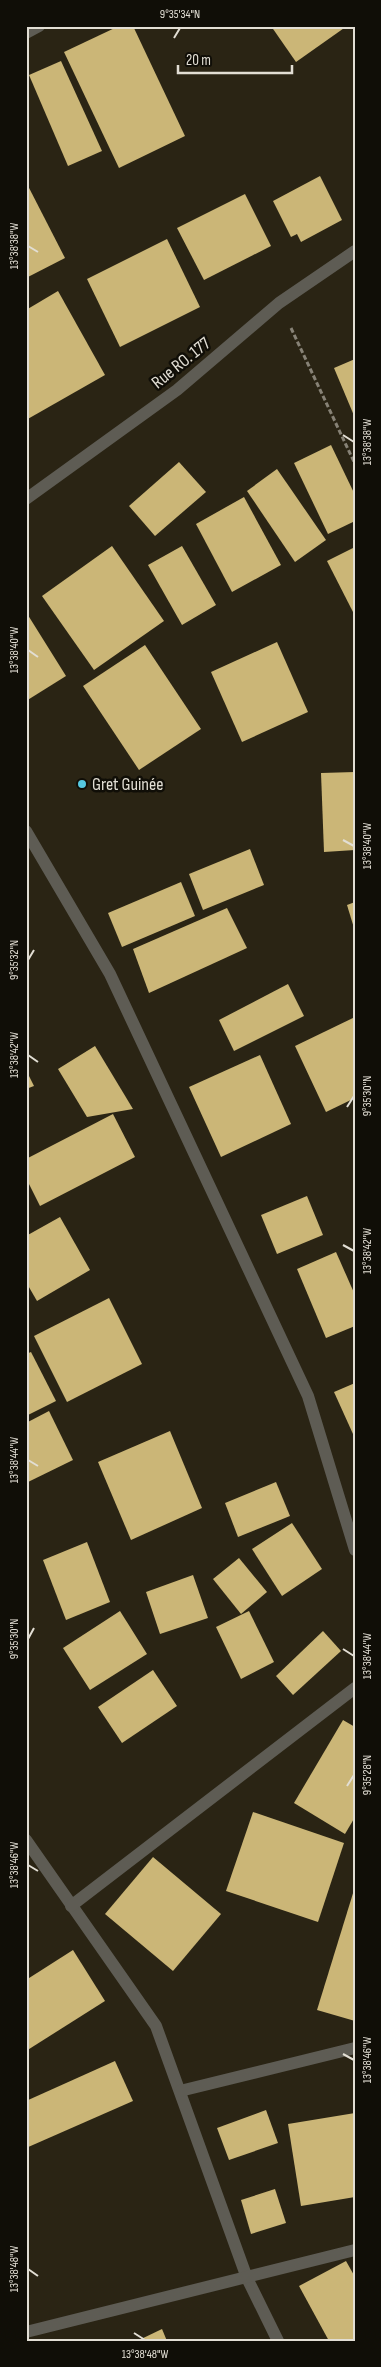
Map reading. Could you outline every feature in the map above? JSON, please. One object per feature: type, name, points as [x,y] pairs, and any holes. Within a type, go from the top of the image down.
[{"type":"street","points":[[26,33],[39,26]]},
{"type":"street","name":"Rue RO. 177","points":[[26,499],[177,390],[279,303],[355,251]]},
{"type":"street","points":[[26,831],[110,974],[308,1396],[355,1550]]},
{"type":"street","points":[[71,1906],[355,1688]]},
{"type":"street","points":[[26,1840],[156,2026],[247,2278],[278,2341]]},
{"type":"street","points":[[180,2091],[355,2048]]},
{"type":"street","points":[[26,2332],[355,2250]]},
{"type":"path","points":[[279,303],[355,464]]},
{"type":"building","points":[[119,26],[133,26],[185,136],[119,168],[64,52]]},
{"type":"building","points":[[271,26],[347,26],[296,62]]},
{"type":"building","points":[[61,61],[102,151],[68,166],[29,75]]},
{"type":"building","points":[[320,176],[342,220],[301,242],[297,234],[291,237],[273,201]]},
{"type":"building","points":[[26,182],[65,258],[26,278]]},
{"type":"building","points":[[245,194],[271,246],[204,280],[177,228]]},
{"type":"building","points":[[167,239],[200,307],[120,347],[87,279]]},
{"type":"building","points":[[58,291],[105,375],[26,420],[26,310]]},
{"type":"building","points":[[355,359],[355,418],[334,368]]},
{"type":"building","points":[[331,445],[355,495],[355,521],[328,534],[294,463]]},
{"type":"building","points":[[179,462],[206,492],[155,536],[129,506]]},
{"type":"building","points":[[277,469],[326,540],[295,562],[247,491]]},
{"type":"building","points":[[244,497],[281,565],[232,592],[196,524]]},
{"type":"building","points":[[112,546],[164,621],[94,670],[42,596]]},
{"type":"building","points":[[182,546],[216,605],[182,625],[148,565]]},
{"type":"building","points":[[355,547],[355,611],[353,612],[327,561]]},
{"type":"building","points":[[26,612],[66,676],[26,701]]},
{"type":"building","points":[[277,642],[308,712],[242,742],[211,672]]},
{"type":"building","points":[[145,645],[201,729],[139,770],[83,686]]},
{"type":"building","points":[[355,772],[355,850],[324,852],[321,773]]},
{"type":"building","points":[[250,849],[264,885],[203,910],[189,874]]},
{"type":"building","points":[[181,882],[195,916],[122,947],[108,913]]},
{"type":"building","points":[[355,902],[355,928],[354,928],[347,905]]},
{"type":"building","points":[[227,908],[247,948],[149,993],[133,949]]},
{"type":"building","points":[[288,984],[304,1016],[234,1051],[219,1020]]},
{"type":"building","points":[[355,1017],[355,1098],[326,1112],[295,1046]]},
{"type":"building","points":[[95,1046],[133,1109],[87,1117],[58,1069]]},
{"type":"building","points":[[260,1055],[291,1124],[221,1157],[189,1087]]},
{"type":"building","points":[[26,1070],[34,1086],[26,1089]]},
{"type":"building","points":[[113,1114],[135,1157],[40,1206],[26,1178],[26,1159]]},
{"type":"building","points":[[307,1196],[323,1235],[277,1254],[261,1215]]},
{"type":"building","points":[[60,1217],[90,1270],[37,1301],[26,1282],[26,1236]]},
{"type":"building","points":[[336,1252],[355,1295],[355,1326],[326,1338],[297,1269]]},
{"type":"building","points":[[109,1298],[142,1364],[67,1402],[34,1336]]},
{"type":"building","points":[[31,1352],[56,1401],[26,1416],[26,1354]]},
{"type":"building","points":[[355,1383],[355,1433],[353,1434],[334,1392]]},
{"type":"building","points":[[49,1411],[73,1460],[26,1483],[26,1423]]},
{"type":"building","points":[[170,1431],[202,1508],[131,1540],[98,1462]]},
{"type":"building","points":[[276,1482],[290,1516],[238,1537],[225,1503]]},
{"type":"building","points":[[292,1523],[322,1569],[282,1596],[252,1549]]},
{"type":"building","points":[[87,1542],[110,1602],[66,1620],[43,1560]]},
{"type":"building","points":[[239,1558],[267,1592],[241,1614],[213,1579]]},
{"type":"building","points":[[193,1575],[208,1618],[160,1634],[146,1592]]},
{"type":"building","points":[[120,1611],[147,1654],[90,1690],[63,1648]]},
{"type":"building","points":[[249,1611],[274,1662],[241,1679],[216,1627]]},
{"type":"building","points":[[323,1631],[341,1651],[293,1695],[276,1676]]},
{"type":"building","points":[[153,1670],[177,1706],[122,1743],[98,1707]]},
{"type":"building","points":[[343,1720],[355,1727],[355,1817],[345,1834],[294,1803]]},
{"type":"building","points":[[253,1812],[344,1843],[318,1922],[226,1891]]},
{"type":"building","points":[[153,1857],[221,1914],[173,1971],[105,1914]]},
{"type":"building","points":[[355,1890],[355,2021],[317,2010]]},
{"type":"building","points":[[73,1950],[105,2001],[26,2051],[26,1980]]},
{"type":"building","points":[[115,2061],[133,2101],[26,2148],[26,2101]]},
{"type":"building","points":[[266,2110],[278,2143],[229,2160],[217,2128]]},
{"type":"building","points":[[355,2113],[355,2197],[301,2206],[288,2124]]},
{"type":"building","points":[[275,2189],[286,2223],[251,2234],[241,2200]]},
{"type":"building","points":[[346,2261],[355,2277],[355,2341],[329,2341],[299,2286]]},
{"type":"building","points":[[162,2329],[167,2341],[137,2341]]},
{"type":"place","name":"Gret Guinée","points":[[82,784]]}]
